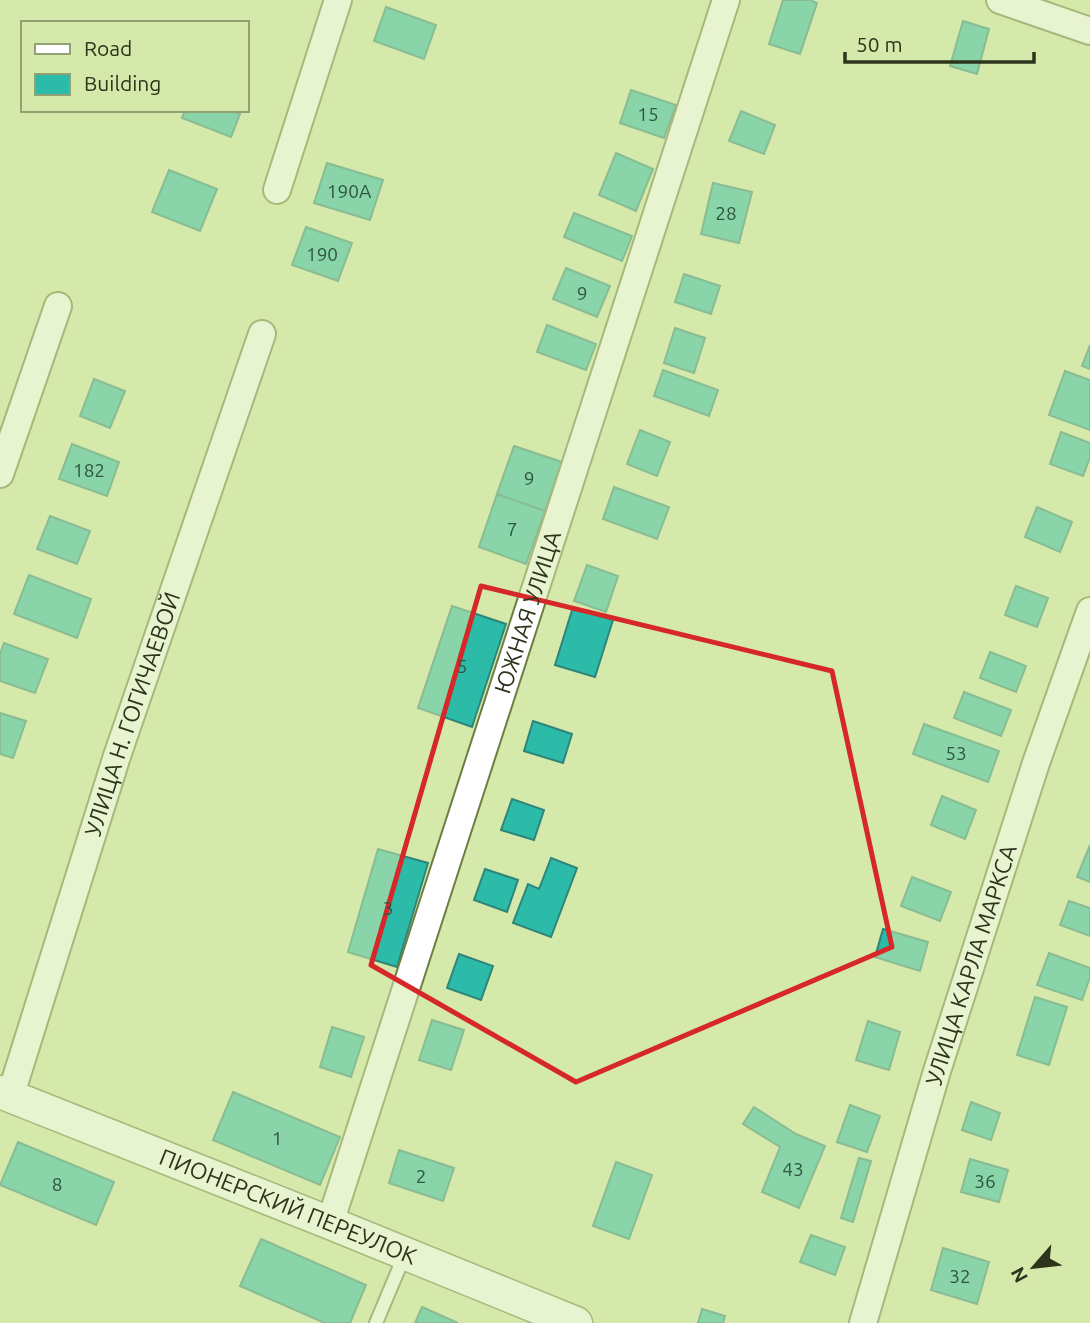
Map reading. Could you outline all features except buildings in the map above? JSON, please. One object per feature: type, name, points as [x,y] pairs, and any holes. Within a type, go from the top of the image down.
[{"type":"street","points":[[277,190],[338,0]]},
{"type":"street","name":"ЮЖНАЯ УЛИЦА","points":[[330,1223],[726,0]]},
{"type":"street","points":[[1000,0],[1090,30]]},
{"type":"street","points":[[0,474],[58,306]]},
{"type":"street","name":"УЛИЦА Н. ГОГИЧАЕВОЙ","points":[[5,1095],[117,756],[262,334]]},
{"type":"street","name":"УЛИЦА КАРЛА МАРКСА","points":[[863,1323],[933,1084],[1036,763],[1090,611]]},
{"type":"street","name":"ПИОНЕРСКИЙ ПЕРЕУЛОК","points":[[5,1095],[576,1323]]},
{"type":"lane","points":[[376,1323],[405,1254]]},
{"type":"highlighted area","points":[[481,586],[832,671],[892,947],[576,1082],[371,965]]}]
